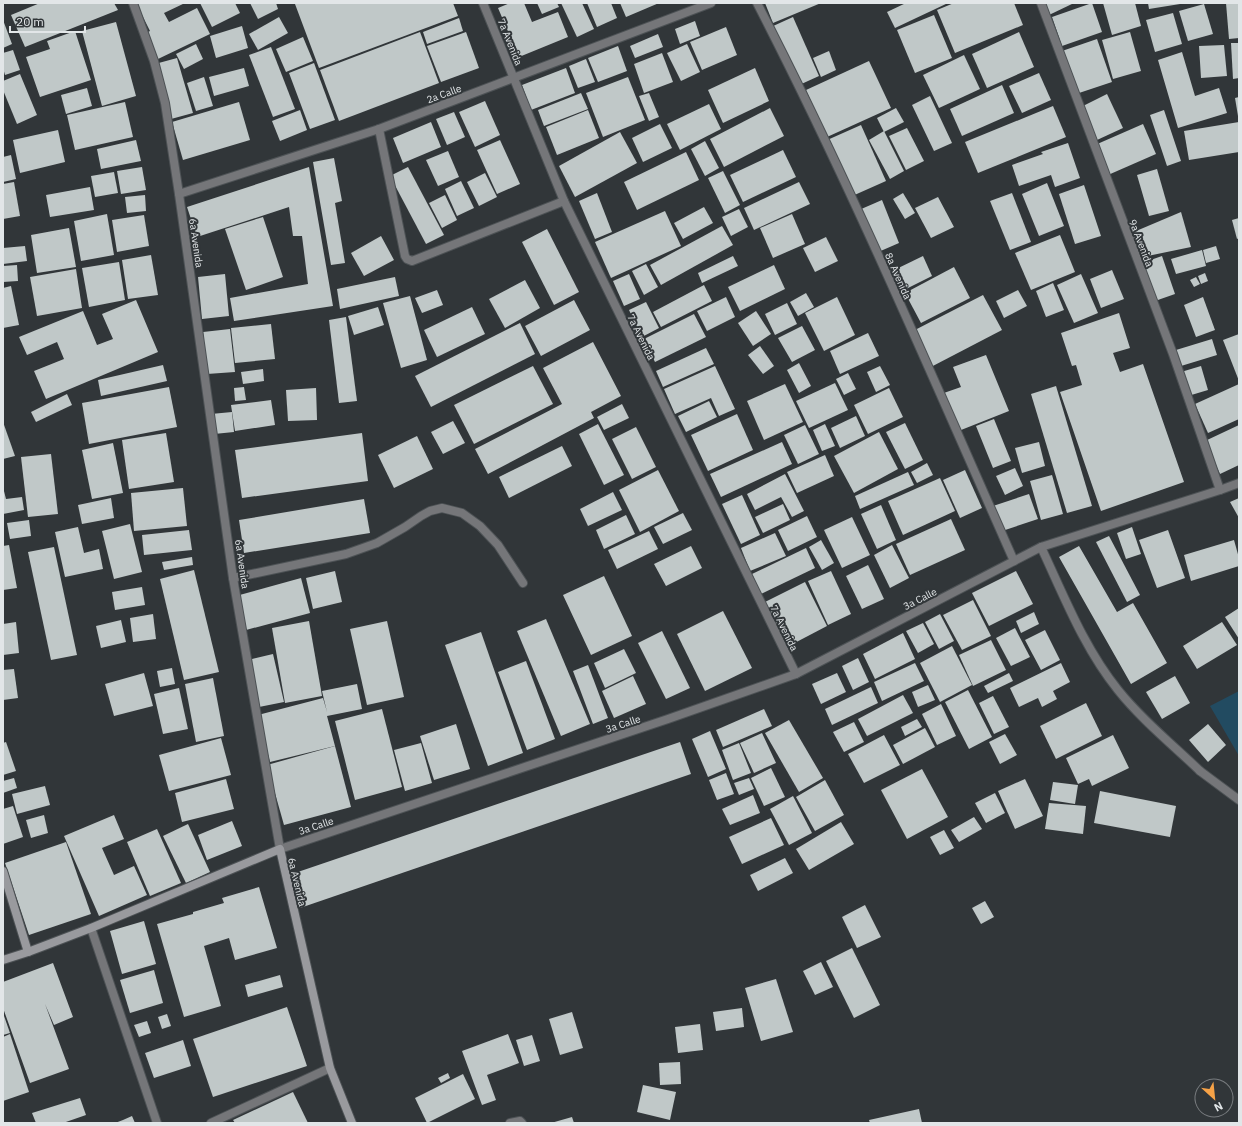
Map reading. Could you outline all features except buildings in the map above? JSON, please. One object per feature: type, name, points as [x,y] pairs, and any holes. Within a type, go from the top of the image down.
[{"type":"street","name":"6a Avenida","points":[[133,3],[154,61],[165,103],[233,578],[280,849],[330,1068],[352,1123]]},
{"type":"street","name":"7a Avenida","points":[[483,3],[564,201],[796,674]]},
{"type":"street","name":"2a Calle","points":[[179,194],[379,129],[711,3]]},
{"type":"street","name":"8a Avenida","points":[[757,3],[797,81],[877,253],[1014,561]]},
{"type":"street","name":"9a Avenida","points":[[1041,3],[1173,354],[1220,490]]},
{"type":"street","points":[[379,129],[404,256],[412,261],[564,201]]},
{"type":"street","name":"3a Calle","points":[[3,960],[91,928],[280,849],[668,719],[796,674],[1041,547],[1239,483]]},
{"type":"street","points":[[233,578],[346,554],[377,543],[430,511],[442,508],[462,513],[480,526],[498,545],[523,583]]},
{"type":"street","points":[[1041,547],[1091,652],[1118,691],[1200,771],[1239,800]]},
{"type":"street","points":[[3,871],[28,952]]},
{"type":"street","points":[[91,928],[157,1123]]},
{"type":"street","points":[[211,1123],[330,1068]]},
{"type":"street","points":[[510,1123],[520,1121],[522,1123]]},
{"type":"shaded area","points":[[1239,691],[1239,756],[1210,706]]}]
